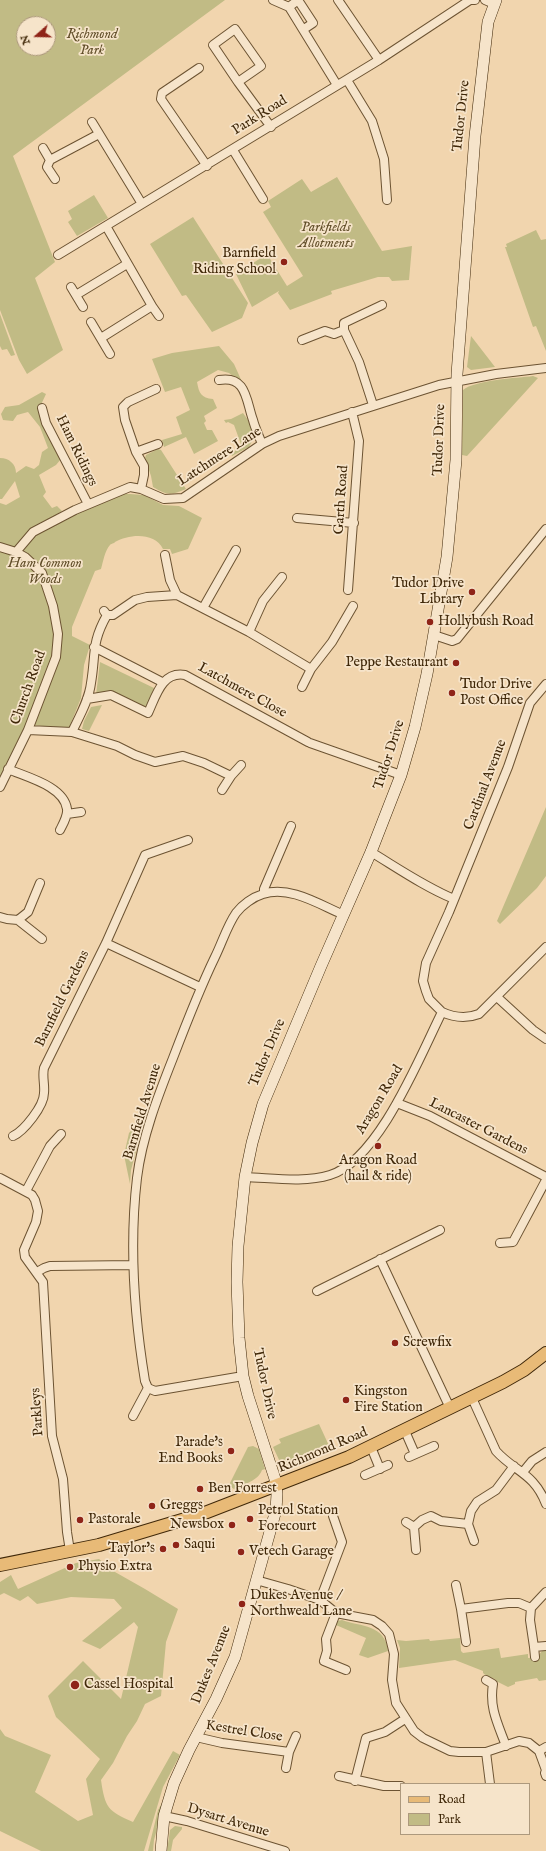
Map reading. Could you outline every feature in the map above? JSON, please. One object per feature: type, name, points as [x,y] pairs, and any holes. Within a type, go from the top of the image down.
[{"type":"main road","name":"Richmond Road","points":[[0,1565],[70,1551],[143,1533],[202,1514],[327,1467],[472,1398],[524,1370],[546,1353]]},
{"type":"street","points":[[273,0],[289,7],[338,85]]},
{"type":"street","points":[[289,7],[298,0],[313,23],[304,29]]},
{"type":"street","points":[[338,0],[379,60]]},
{"type":"street","name":"Park Road","points":[[58,255],[347,80],[470,0],[475,0]]},
{"type":"street","name":"Tudor Drive","points":[[276,1486],[243,1376],[239,1338],[237,1282],[240,1220],[245,1176],[252,1142],[263,1104],[371,852],[401,775],[416,722],[434,635],[447,557],[456,460],[457,383],[474,136],[487,29],[492,1]]},
{"type":"street","points":[[238,82],[261,66],[235,29],[213,46],[238,82],[271,127]]},
{"type":"street","points":[[199,68],[162,93],[161,99],[207,166]]},
{"type":"street","points":[[347,80],[372,121],[384,159],[387,200]]},
{"type":"street","points":[[92,122],[142,204]]},
{"type":"street","points":[[55,179],[47,167],[50,160],[99,134]]},
{"type":"street","points":[[43,148],[50,160]]},
{"type":"street","points":[[233,150],[263,199]]},
{"type":"street","points":[[106,226],[159,316]]},
{"type":"street","points":[[76,295],[127,264]]},
{"type":"street","points":[[71,287],[83,307]]},
{"type":"street","points":[[373,405],[358,362],[344,330],[344,323],[382,305]]},
{"type":"street","points":[[101,338],[152,306]]},
{"type":"street","points":[[91,322],[110,354]]},
{"type":"street","points":[[302,340],[325,331],[334,334],[344,330]]},
{"type":"street","name":"Latchmere Lane","points":[[16,552],[33,532],[88,504],[130,487],[141,489],[164,499],[183,498],[191,491],[262,444],[279,436],[439,385],[457,383],[496,374],[546,368]]},
{"type":"street","points":[[219,380],[229,378],[235,381],[244,391],[247,396],[252,419],[262,444]]},
{"type":"street","points":[[141,489],[144,466],[136,452],[125,420],[123,407],[128,402],[156,389]]},
{"type":"street","name":"Ham Ridings","points":[[42,408],[46,423],[88,504]]},
{"type":"street","name":"Garth Road","points":[[348,590],[359,441],[352,412]]},
{"type":"street","points":[[136,452],[158,444]]},
{"type":"street","points":[[297,518],[354,523]]},
{"type":"street","points":[[434,635],[452,641],[457,638],[546,529]]},
{"type":"street","name":"Church Road","points":[[0,547],[16,552],[25,557],[42,573],[53,606],[58,634],[56,656],[28,730],[0,786]]},
{"type":"street","points":[[203,608],[236,550]]},
{"type":"street","points":[[165,555],[170,580],[177,595]]},
{"type":"street","points":[[249,632],[264,601],[282,577]]},
{"type":"street","points":[[72,732],[87,699],[91,684],[94,647],[105,613],[113,615],[135,600],[147,597],[177,595],[249,632],[311,669]]},
{"type":"street","points":[[302,687],[311,669],[332,642],[353,606]]},
{"type":"street","points":[[87,699],[111,695],[148,713],[162,682],[94,647]]},
{"type":"street","name":"Latchmere Close","points":[[162,682],[175,674],[185,675],[309,743],[401,775]]},
{"type":"street","name":"Cardinal Avenue","points":[[454,899],[508,767],[530,703],[546,684]]},
{"type":"street","points":[[28,730],[64,730],[72,732],[116,746],[135,756],[155,762],[183,756],[204,763],[231,776]]},
{"type":"street","points":[[222,790],[231,776],[241,765]]},
{"type":"street","points":[[8,769],[54,789],[63,799],[67,808],[67,814],[60,830]]},
{"type":"street","points":[[67,814],[81,812]]},
{"type":"street","points":[[291,826],[264,889],[264,893],[279,892],[300,896],[344,915]]},
{"type":"street","name":"Barnfield Gardens","points":[[13,1136],[18,1134],[35,1114],[43,1099],[44,1092],[42,1077],[44,1068],[106,943],[145,855],[188,840]]},
{"type":"street","points":[[371,852],[416,879],[429,889],[454,899],[424,972],[423,981],[428,995],[435,1006],[442,1012],[458,1017],[472,1017],[482,1011],[498,997],[546,947]]},
{"type":"street","points":[[18,920],[28,912],[40,883]]},
{"type":"street","name":"Barnfield Avenue","points":[[148,1388],[145,1381],[136,1318],[133,1265],[134,1216],[137,1177],[147,1133],[165,1079],[200,988],[236,914],[252,899],[264,893]]},
{"type":"street","points":[[0,917],[18,920],[42,939]]},
{"type":"street","name":"Barnfield Gardens","points":[[106,943],[200,988]]},
{"type":"street","points":[[498,997],[533,1030],[546,1039]]},
{"type":"street","name":"Aragon Road","points":[[245,1176],[314,1178],[331,1174],[346,1168],[367,1147],[397,1103],[442,1012]]},
{"type":"street","name":"Lancaster Gardens","points":[[397,1103],[430,1116],[546,1178]]},
{"type":"street","points":[[0,1178],[26,1191],[50,1146],[61,1134]]},
{"type":"street","points":[[500,1243],[513,1242],[546,1178]]},
{"type":"street","name":"Parkleys","points":[[26,1191],[35,1200],[38,1211],[36,1222],[24,1250],[25,1257],[43,1282],[52,1436],[63,1479],[70,1551]]},
{"type":"street","points":[[317,1291],[440,1230]]},
{"type":"street","points":[[380,1259],[450,1408]]},
{"type":"street","points":[[37,1272],[50,1266],[133,1265]]},
{"type":"street","points":[[134,1416],[148,1388],[155,1391],[243,1376]]},
{"type":"street","points":[[472,1398],[496,1451],[531,1478],[546,1504]]},
{"type":"street","points":[[405,1431],[412,1455],[434,1446]]},
{"type":"street","points":[[365,1476],[384,1467],[371,1447]]},
{"type":"street","points":[[523,1472],[532,1461],[546,1452]]},
{"type":"street","points":[[474,1541],[468,1524],[471,1512],[477,1502],[496,1490],[514,1466]]},
{"type":"street","name":"Dukes Avenue","points":[[160,1851],[164,1816],[174,1783],[216,1699],[235,1657],[276,1510],[276,1486]]},
{"type":"street","points":[[320,1600],[342,1542],[333,1516]]},
{"type":"street","points":[[414,1527],[422,1520],[431,1516],[441,1521],[468,1524]]},
{"type":"street","points":[[406,1522],[414,1527]]},
{"type":"street","points":[[414,1527],[416,1550]]},
{"type":"street","points":[[256,1580],[288,1588],[320,1600],[336,1613],[373,1620],[382,1626],[389,1634],[394,1654],[393,1691],[396,1703],[414,1731],[433,1744],[450,1751],[486,1752],[518,1741],[529,1743],[543,1749],[546,1770],[544,1772],[546,1776]]},
{"type":"street","points":[[456,1585],[466,1642]]},
{"type":"street","points":[[535,1657],[530,1620],[531,1608],[546,1592]]},
{"type":"street","points":[[461,1609],[508,1602],[519,1603],[531,1608]]},
{"type":"street","points":[[336,1613],[326,1639],[327,1651],[324,1661],[346,1670]]},
{"type":"street","points":[[534,1647],[546,1646]]},
{"type":"street","points":[[493,1683],[491,1695],[492,1707],[506,1746]]},
{"type":"street","points":[[355,1781],[366,1738],[385,1732],[405,1719]]},
{"type":"street","name":"Kestrel Close","points":[[286,1768],[288,1752],[296,1736]]},
{"type":"street","name":"Kestrel Close","points":[[196,1737],[222,1743],[288,1752]]},
{"type":"street","points":[[486,1752],[490,1783]]},
{"type":"street","points":[[339,1776],[355,1781],[384,1786],[400,1786]]},
{"type":"street","name":"Dysart Avenue","points":[[164,1816],[187,1821],[285,1851]]},
{"type":"green space","name":"Richmond Park","points":[[0,0],[225,0],[13,156],[55,262],[35,278],[63,350],[27,374],[19,360],[0,310]]},
{"type":"green space","name":"Parkfields Allotments","points":[[337,177],[382,251],[412,246],[409,280],[392,281],[389,277],[378,277],[331,291],[332,294],[290,310],[278,293],[279,291],[252,307],[236,274],[267,254],[287,286],[303,276],[263,212],[271,207],[268,201],[302,179],[311,192]]},
{"type":"green space","points":[[94,195],[108,218],[77,236],[68,222],[72,219],[68,211]]},
{"type":"green space","points":[[193,217],[248,303],[242,318],[212,332],[186,295],[182,296],[150,244]]},
{"type":"green space","points":[[536,230],[541,240],[546,239],[546,351],[536,326],[533,327],[505,247],[507,247],[506,244]]},
{"type":"green space","points":[[0,314],[15,355],[11,356],[7,349],[2,350],[0,346]]},
{"type":"green space","points":[[471,336],[495,367],[471,370],[467,367]]},
{"type":"green space","points":[[219,346],[234,364],[243,384],[229,373],[218,370],[197,382],[201,394],[213,399],[217,408],[204,416],[206,421],[204,423],[207,430],[212,430],[218,441],[194,454],[186,437],[164,447],[162,440],[182,434],[176,417],[190,410],[181,387],[165,392],[152,359],[172,353]]},
{"type":"green space","points":[[533,376],[538,378],[467,456],[462,455],[463,390],[486,382]]},
{"type":"green space","name":"Ham Common Woods","points":[[42,392],[46,394],[39,409],[61,459],[56,465],[39,475],[46,492],[43,496],[52,508],[57,506],[62,511],[59,513],[75,510],[120,494],[130,494],[144,495],[163,505],[179,506],[202,518],[188,549],[172,554],[170,549],[163,549],[159,543],[154,540],[141,536],[121,539],[108,547],[101,569],[95,571],[72,627],[72,636],[90,645],[84,665],[81,698],[69,728],[30,725],[0,787],[0,503],[6,505],[20,497],[15,481],[2,499],[0,499],[0,458],[11,462],[15,467],[16,473],[26,466],[34,469],[39,465],[42,452],[48,448],[40,427],[28,412],[17,415],[13,421],[3,420],[1,414],[5,407],[19,405]]},
{"type":"green space","points":[[243,413],[255,435],[249,447],[232,456],[231,453],[242,447],[234,425],[228,422],[226,423],[224,420],[231,419]]},
{"type":"green space","points":[[158,449],[161,450],[186,489],[169,494],[153,487],[145,458],[146,455]]},
{"type":"green space","points":[[100,662],[154,688],[146,709],[96,695]]},
{"type":"green space","points":[[102,705],[89,731],[82,729],[91,707]]},
{"type":"green space","points":[[546,807],[546,876],[537,888],[500,924],[497,921]]},
{"type":"green space","points":[[146,1115],[131,1170],[130,1184],[124,1155],[129,1133]]},
{"type":"green space","points":[[319,1424],[331,1450],[287,1466],[281,1464],[273,1447],[281,1443],[279,1439]]},
{"type":"green space","points":[[253,1446],[259,1449],[265,1469],[262,1470],[254,1480],[234,1489],[231,1487],[230,1483],[248,1447]]},
{"type":"green space","points":[[99,1559],[115,1572],[178,1609],[166,1642],[161,1696],[145,1704],[113,1763],[101,1780],[106,1803],[118,1815],[133,1822],[173,1751],[180,1755],[163,1787],[144,1851],[41,1851],[0,1831],[0,1729],[5,1736],[51,1755],[35,1792],[78,1821],[93,1815],[86,1779],[100,1759],[56,1717],[48,1696],[83,1661],[121,1699],[138,1627],[134,1622],[100,1649],[82,1641],[122,1608],[114,1599],[71,1597],[37,1604],[28,1596],[20,1601],[4,1593],[0,1595],[0,1582],[11,1575],[18,1589],[76,1563]]},
{"type":"green space","points":[[342,1620],[377,1631],[386,1642],[388,1651],[368,1658],[359,1655],[366,1638],[336,1625],[337,1621]]},
{"type":"green space","points":[[460,1638],[461,1651],[463,1653],[499,1648],[501,1658],[528,1654],[528,1658],[537,1657],[542,1651],[546,1650],[546,1680],[539,1681],[537,1678],[515,1682],[515,1684],[508,1687],[495,1679],[489,1678],[483,1673],[483,1671],[455,1660],[399,1668],[400,1648],[397,1640],[406,1641],[429,1639],[430,1641]]},
{"type":"green space","points":[[166,1796],[154,1840],[153,1851],[148,1851],[158,1810]]},
{"type":"green space","points":[[175,1826],[182,1827],[182,1829],[173,1840],[171,1851],[167,1851],[170,1830]]},
{"type":"place","name":"Barnfield Riding School","points":[[284,262]]},
{"type":"place","name":"Tudor Drive Library","points":[[472,592]]},
{"type":"place","name":"Hollybush Road","points":[[430,622]]},
{"type":"place","name":"Peppe Restaurant","points":[[456,663]]},
{"type":"place","name":"Tudor Drive Post Office","points":[[452,693]]},
{"type":"place","name":"Aragon Road (hail & ride)","points":[[378,1146]]},
{"type":"place","name":"Screwfix","points":[[395,1343]]},
{"type":"place","name":"Kingston Fire Station","points":[[346,1400]]},
{"type":"place","name":"Parade's End Books","points":[[231,1451]]},
{"type":"place","name":"Ben Forrest","points":[[200,1489]]},
{"type":"place","name":"Greggs","points":[[152,1506]]},
{"type":"place","name":"Petrol Station Forecourt","points":[[250,1519]]},
{"type":"place","name":"Pastorale","points":[[80,1520]]},
{"type":"place","name":"Newsbox","points":[[232,1525]]},
{"type":"place","name":"Saqui","points":[[176,1545]]},
{"type":"place","name":"Taylor's","points":[[163,1549]]},
{"type":"place","name":"Vetech Garage","points":[[241,1552]]},
{"type":"place","name":"Physio Extra","points":[[70,1567]]},
{"type":"place","name":"Dukes Avenue / Northweald Lane","points":[[242,1604]]},
{"type":"place","name":"Cassel Hospital","points":[[75,1685]]}]
